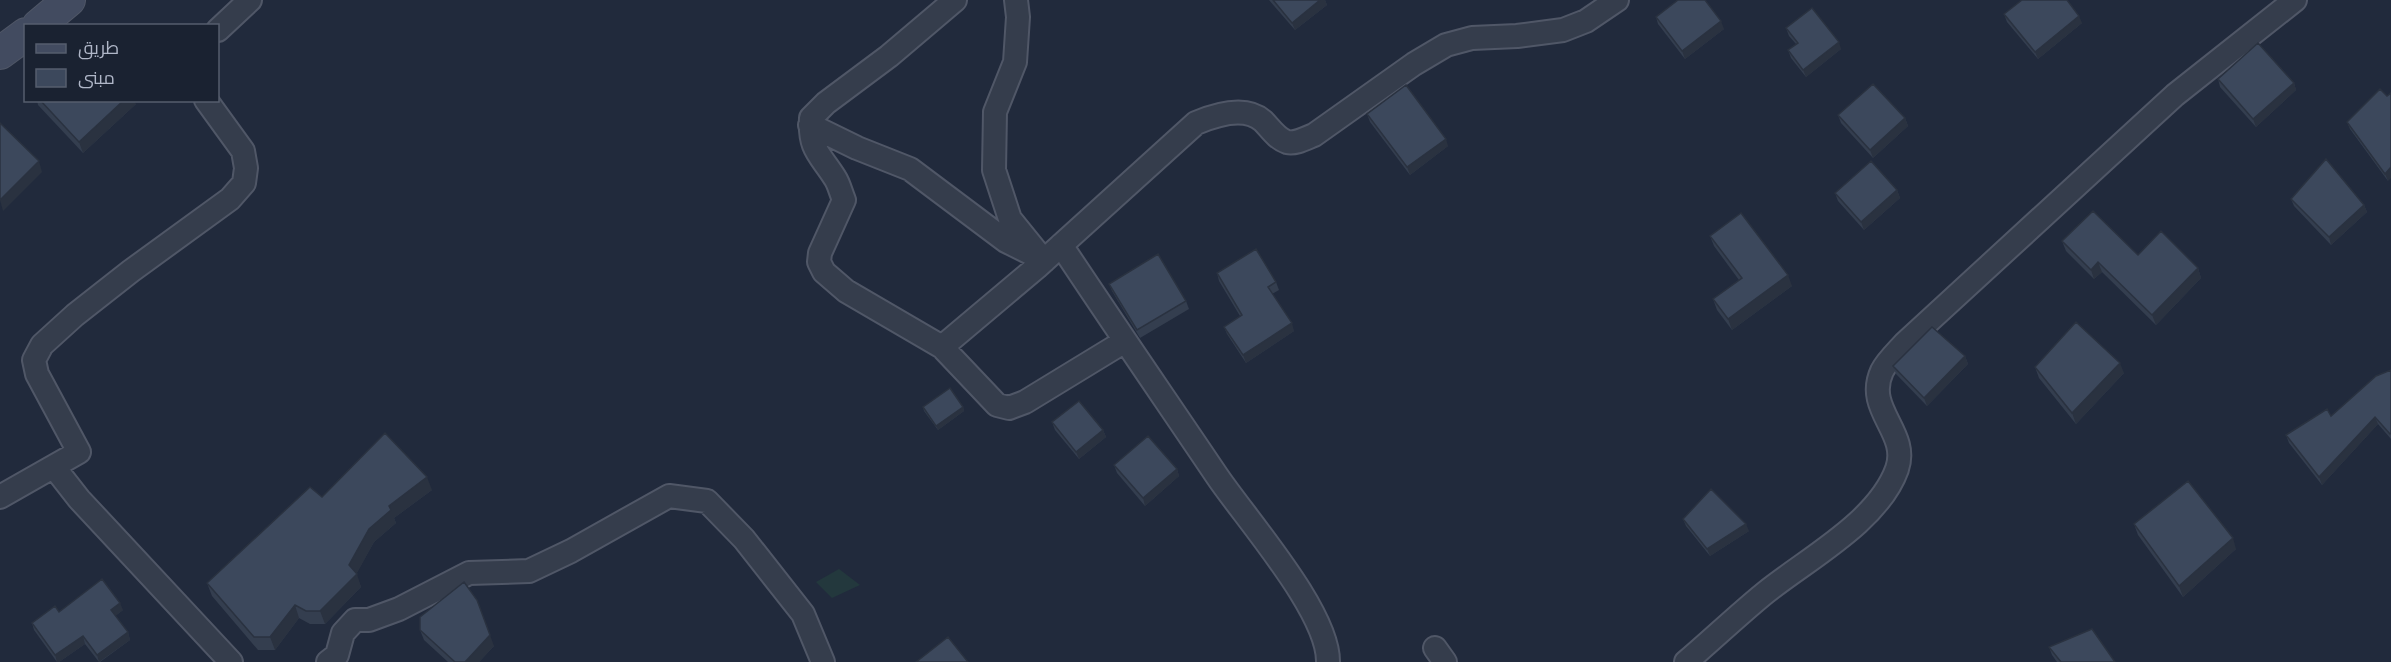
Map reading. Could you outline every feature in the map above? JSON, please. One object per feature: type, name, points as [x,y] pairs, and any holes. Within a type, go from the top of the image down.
[{"type":"street","points":[[40,24],[69,0]]},
{"type":"street","points":[[219,29],[250,0]]},
{"type":"street","points":[[955,0],[889,56],[826,103],[811,118],[810,134],[819,157],[836,178],[844,200],[820,253],[819,262],[824,272],[846,291],[942,347],[997,405],[1009,408],[1025,402],[1125,341]]},
{"type":"street","points":[[1016,0],[1018,17],[1015,62],[995,112],[994,170],[1010,219],[1044,261]]},
{"type":"street","points":[[942,347],[1044,261],[1196,123],[1214,115],[1238,112],[1260,119],[1277,136],[1287,142],[1296,142],[1314,135],[1414,63],[1446,45],[1472,38],[1518,36],[1563,30],[1586,21],[1617,0]]},
{"type":"street","points":[[1686,662],[1766,592],[1856,524],[1881,497],[1897,469],[1899,441],[1880,408],[1877,386],[1883,369],[1905,342],[2175,95],[2295,0]]},
{"type":"street","points":[[0,53],[24,35]]},
{"type":"street","points":[[0,497],[79,452],[37,374],[34,360],[42,345],[75,315],[131,271],[230,199],[244,183],[246,168],[243,151],[207,102]]},
{"type":"street","points":[[810,125],[857,148],[910,169],[1005,241],[1044,261]]},
{"type":"street","points":[[1061,245],[1220,480],[1283,565],[1319,625],[1325,641],[1328,662]]},
{"type":"street","points":[[54,467],[79,499],[231,662]]},
{"type":"street","points":[[328,662],[337,656],[343,633],[355,620],[369,620],[399,609],[468,573],[529,571],[571,551],[669,496],[706,501],[744,539],[803,614],[823,662]]},
{"type":"green space","points":[[839,569],[860,585],[832,598],[816,582]]},
{"type":"building","points":[[1273,0],[1320,0],[1292,23]]},
{"type":"building","points":[[1678,0],[1705,0],[1721,21],[1682,51],[1656,17]]},
{"type":"building","points":[[2022,0],[2067,0],[2079,16],[2035,52],[2004,14]]},
{"type":"building","points":[[1812,8],[1839,42],[1803,70],[1788,50],[1798,43],[1786,28]]},
{"type":"building","points":[[2258,43],[2294,83],[2253,119],[2218,79]]},
{"type":"building","points":[[1873,84],[1905,118],[1870,150],[1838,115]]},
{"type":"building","points":[[1406,85],[1446,139],[1407,167],[1367,114]]},
{"type":"building","points":[[2380,89],[2387,96],[2391,93],[2391,167],[2385,174],[2347,122]]},
{"type":"building","points":[[42,102],[122,102],[79,142]]},
{"type":"building","points":[[0,123],[39,161],[0,200]]},
{"type":"building","points":[[2326,159],[2364,205],[2329,237],[2291,199]]},
{"type":"building","points":[[1871,161],[1897,190],[1861,222],[1835,193]]},
{"type":"building","points":[[2093,211],[2138,255],[2161,231],[2198,268],[2152,315],[2098,262],[2091,270],[2062,241]]},
{"type":"building","points":[[1741,213],[1788,275],[1728,319],[1713,299],[1742,278],[1710,236]]},
{"type":"building","points":[[1256,249],[1276,282],[1268,287],[1292,323],[1243,355],[1224,327],[1242,315],[1217,273]]},
{"type":"building","points":[[1158,254],[1186,301],[1137,330],[1109,284]]},
{"type":"building","points":[[2076,322],[2120,363],[2072,413],[2035,367]]},
{"type":"building","points":[[1932,327],[1965,356],[1924,398],[1893,366]]},
{"type":"building","points":[[2391,370],[2391,433],[2375,417],[2319,477],[2286,435],[2327,409],[2331,416],[2376,376]]},
{"type":"building","points":[[950,388],[963,407],[936,426],[923,407]]},
{"type":"building","points":[[1079,401],[1103,430],[1076,452],[1052,422]]},
{"type":"building","points":[[385,433],[427,477],[389,506],[391,510],[369,529],[349,565],[357,574],[320,611],[306,611],[295,605],[270,637],[254,637],[207,583],[310,487],[322,497]]},
{"type":"building","points":[[1148,436],[1177,469],[1143,498],[1114,465]]},
{"type":"building","points":[[2188,481],[2233,538],[2179,586],[2134,524]]},
{"type":"building","points":[[1711,489],[1746,524],[1707,549],[1683,519]]},
{"type":"building","points":[[102,579],[120,603],[111,610],[128,632],[97,655],[83,636],[55,655],[32,623],[55,606],[59,612]]},
{"type":"building","points":[[464,582],[477,600],[490,635],[465,662],[455,662],[420,630],[420,617]]},
{"type":"building","points":[[2092,629],[2115,662],[2061,662],[2049,647]]},
{"type":"building","points":[[948,637],[968,662],[916,662]]}]
